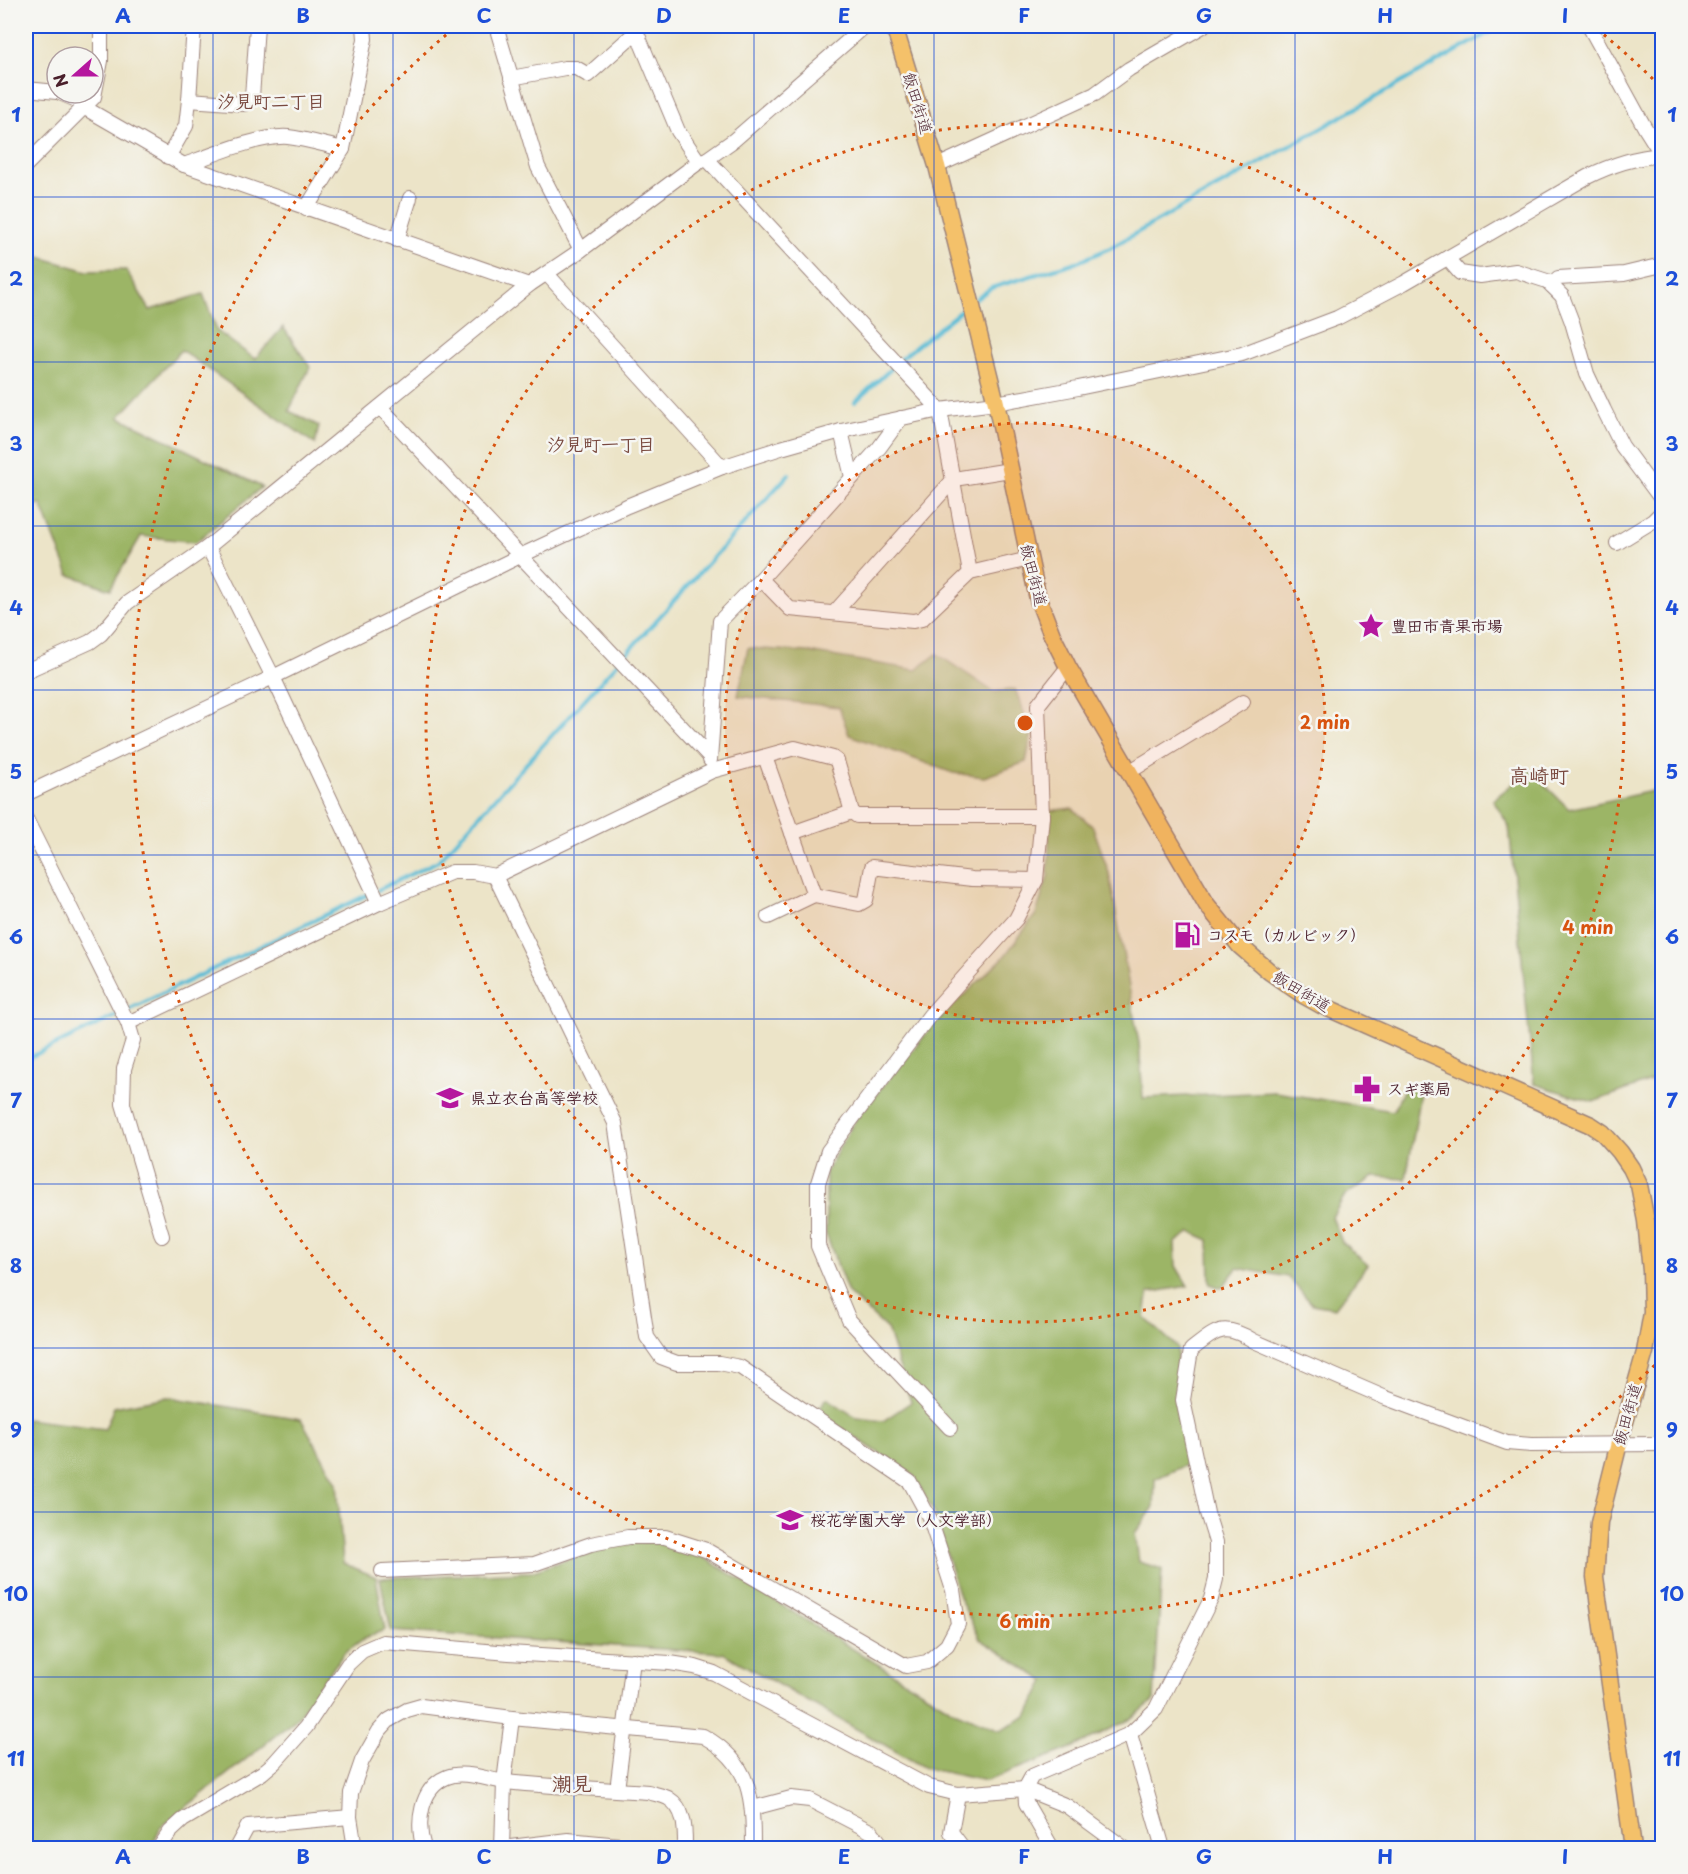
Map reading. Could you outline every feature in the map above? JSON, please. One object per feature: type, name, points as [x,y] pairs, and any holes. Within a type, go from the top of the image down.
[{"type":"main road","name":"飯田街道","points":[[894,26],[937,166],[996,403],[1038,599],[1068,668],[1207,905],[1240,946],[1270,972],[1303,995],[1591,1125],[1603,1133],[1627,1161],[1634,1173],[1643,1197],[1651,1271],[1652,1313],[1645,1352],[1599,1523],[1595,1577],[1633,1848]]},
{"type":"street","points":[[26,165],[94,98],[101,61],[101,26]]},
{"type":"street","points":[[168,157],[186,126],[194,26]]},
{"type":"street","points":[[189,100],[244,104],[252,97],[257,26]]},
{"type":"street","points":[[306,208],[343,149],[365,39],[364,26]]},
{"type":"street","points":[[496,26],[538,167],[581,250]]},
{"type":"street","points":[[26,671],[90,642],[101,634],[127,603],[208,547],[529,285],[734,140],[865,26]]},
{"type":"street","points":[[937,166],[1095,94],[1129,69],[1203,26]]},
{"type":"street","points":[[26,794],[273,677],[520,556],[627,506],[722,467],[841,431],[940,410],[996,403],[1242,354],[1337,318],[1404,283],[1587,177],[1611,166],[1645,156],[1662,155],[1589,26]]},
{"type":"street","points":[[511,78],[565,68],[576,68],[588,75],[635,29],[678,131],[940,410],[970,573]]},
{"type":"street","points":[[26,89],[45,91]]},
{"type":"street","points":[[82,105],[184,165],[529,285]]},
{"type":"street","points":[[184,165],[248,143],[275,138],[287,137],[343,149]]},
{"type":"street","points":[[397,240],[410,198]]},
{"type":"street","points":[[1447,258],[1460,273],[1480,276],[1516,272],[1547,281],[1562,296],[1587,374],[1604,410],[1622,446],[1662,500]]},
{"type":"street","points":[[1552,286],[1558,278],[1624,274],[1662,265]]},
{"type":"street","points":[[547,274],[722,467]]},
{"type":"street","points":[[380,407],[710,757]]},
{"type":"street","points":[[712,771],[710,757],[720,621],[879,448],[901,418]]},
{"type":"street","points":[[841,431],[852,477]]},
{"type":"street","points":[[834,613],[954,479],[1010,470]]},
{"type":"street","points":[[1617,543],[1653,521],[1662,512]]},
{"type":"street","points":[[208,547],[273,677],[379,903]]},
{"type":"street","points":[[761,579],[790,609],[913,621],[922,620],[970,573],[1029,559]]},
{"type":"street","points":[[950,1428],[849,1320],[818,1246],[818,1183],[828,1151],[930,1014],[1016,919],[1036,880],[1042,816],[1038,705],[1068,668]]},
{"type":"street","points":[[1130,772],[1243,702]]},
{"type":"street","points":[[128,1023],[379,903],[452,872],[473,872],[495,876],[712,771],[795,748],[837,761],[852,812],[857,816],[1042,816]]},
{"type":"street","points":[[765,757],[814,896]]},
{"type":"street","points":[[792,833],[852,812]]},
{"type":"street","points":[[26,819],[128,1023],[133,1040],[124,1069],[123,1104],[162,1236]]},
{"type":"street","points":[[768,917],[814,896],[859,904],[866,900],[872,867],[972,879],[1036,880]]},
{"type":"street","points":[[382,1571],[534,1564],[591,1544],[628,1537],[665,1537],[706,1550],[906,1666],[927,1662],[948,1645],[958,1624],[953,1590],[930,1519],[910,1482],[740,1367],[719,1363],[677,1363],[661,1357],[647,1337],[615,1123],[495,876]]},
{"type":"street","points":[[1052,1848],[1026,1803],[1025,1789],[1032,1776],[1130,1734],[1156,1709],[1211,1599],[1216,1579],[1216,1542],[1207,1513],[1183,1400],[1191,1350],[1208,1337],[1231,1329],[1386,1398],[1507,1443],[1531,1445],[1662,1444]]},
{"type":"street","points":[[159,1848],[170,1832],[183,1820],[262,1773],[275,1762],[306,1726],[348,1664],[362,1651],[383,1642],[509,1653],[633,1660],[695,1667],[714,1673],[929,1787],[958,1794],[1025,1789],[1066,1806],[1124,1848]]},
{"type":"street","points":[[617,1790],[633,1660]]},
{"type":"street","points":[[355,1848],[351,1793],[362,1761],[379,1731],[397,1714],[421,1706],[512,1718],[703,1736],[727,1752],[737,1765],[753,1808],[753,1848]]},
{"type":"street","points":[[512,1718],[504,1782],[502,1848],[568,1840],[620,1845],[623,1848]]},
{"type":"street","points":[[1130,1734],[1163,1848]]},
{"type":"street","points":[[424,1848],[421,1839],[424,1799],[432,1786],[444,1778],[459,1774],[504,1782],[648,1792],[667,1798],[676,1806],[681,1815],[685,1827],[685,1848]]},
{"type":"street","points":[[958,1794],[951,1832],[963,1848]]},
{"type":"street","points":[[753,1808],[791,1798],[810,1800],[872,1833],[884,1848]]},
{"type":"street","points":[[236,1848],[248,1826],[351,1817]]},
{"type":"green space","points":[[26,253],[87,271],[126,270],[150,310],[203,294],[217,331],[255,359],[283,327],[310,367],[289,411],[319,426],[315,444],[181,350],[119,417],[262,487],[196,542],[141,536],[110,589],[69,575],[41,504],[26,507]]},
{"type":"green space","points":[[748,648],[808,652],[916,670],[937,654],[994,692],[1015,689],[1032,733],[1026,762],[984,777],[953,773],[849,735],[839,707],[738,696]]},
{"type":"green space","points":[[1530,770],[1569,809],[1662,789],[1662,1077],[1593,1102],[1534,1084],[1509,826],[1493,800]]},
{"type":"green space","points":[[1072,808],[1093,827],[1109,873],[1139,1043],[1143,1098],[1275,1092],[1393,1111],[1405,1087],[1421,1093],[1406,1179],[1374,1177],[1345,1195],[1332,1217],[1342,1242],[1368,1265],[1335,1308],[1312,1304],[1288,1277],[1237,1268],[1222,1288],[1210,1284],[1209,1240],[1191,1232],[1175,1243],[1176,1266],[1188,1286],[1148,1293],[1145,1318],[1177,1347],[1177,1402],[1190,1463],[1155,1479],[1154,1507],[1135,1533],[1139,1562],[1162,1569],[1154,1700],[1131,1719],[1071,1748],[986,1781],[925,1768],[723,1653],[391,1631],[380,1578],[531,1572],[597,1549],[631,1543],[664,1541],[698,1554],[954,1711],[1000,1730],[1027,1716],[1045,1681],[980,1639],[959,1597],[935,1514],[913,1475],[816,1412],[827,1398],[857,1418],[883,1421],[911,1402],[887,1329],[848,1293],[826,1234],[826,1172],[855,1120],[935,1023],[1003,958],[1036,914],[1048,876],[1050,811]]},
{"type":"green space","points":[[168,1397],[301,1419],[337,1483],[343,1563],[376,1577],[385,1630],[366,1637],[344,1653],[296,1719],[160,1828],[151,1848],[26,1848],[26,1419],[105,1429],[114,1407]]},
{"type":"waterway","points":[[976,299],[991,288],[1080,261],[1110,248],[1501,26]]},
{"type":"waterway","points":[[899,360],[968,305]]},
{"type":"waterway","points":[[855,402],[894,366]]},
{"type":"waterway","points":[[378,890],[438,861],[789,474]]},
{"type":"waterway","points":[[126,1011],[371,893]]},
{"type":"waterway","points":[[26,1059],[120,1014]]},
{"type":"place","name":"豊田市青果市場","points":[[1371,626]]},
{"type":"place","name":"コスモ（カルビック）","points":[[1187,935]]},
{"type":"place","name":"スギ薬局","points":[[1367,1089]]},
{"type":"place","name":"県立衣台高等学校","points":[[450,1098]]},
{"type":"place","name":"桜花学園大学（人文学部）","points":[[790,1520]]},
{"type":"district","name":"汐見町二丁目","points":[[271,102]]},
{"type":"district","name":"汐見町一丁目","points":[[601,445]]},
{"type":"district","name":"高崎町","points":[[1539,776]]},
{"type":"district","name":"潮見","points":[[572,1784]]}]
